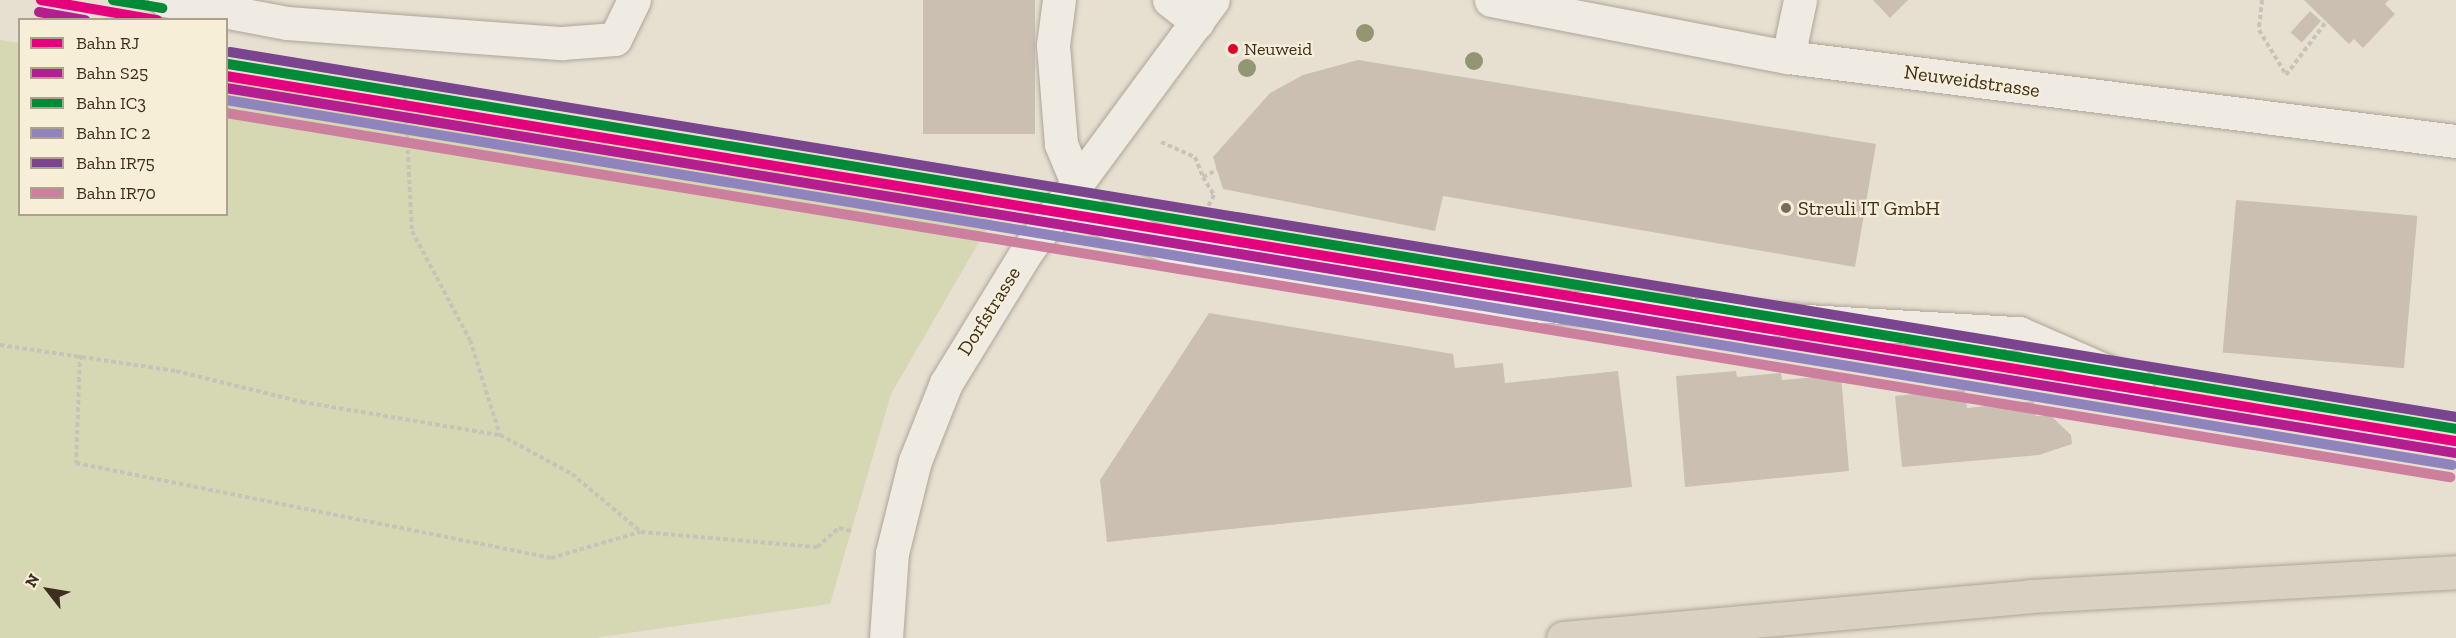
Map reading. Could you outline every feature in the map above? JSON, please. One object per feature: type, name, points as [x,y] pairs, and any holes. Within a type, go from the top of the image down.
[{"type":"highway","points":[[1563,638],[2030,596],[2456,572]]},
{"type":"street","points":[[165,0],[287,23],[562,43],[615,39],[634,0]]},
{"type":"street","points":[[1059,0],[1053,45],[1061,144],[1072,190],[1100,219],[1171,247],[1529,305],[2019,333],[2136,384]]},
{"type":"street","points":[[1169,0],[1205,11]]},
{"type":"street","name":"Neuweidstrasse","points":[[1491,0],[1788,57],[2296,124],[2456,141]]},
{"type":"street","points":[[1788,57],[1800,0]]},
{"type":"street","name":"Dorfstrasse","points":[[886,638],[892,553],[915,461],[946,383],[995,299],[1072,190],[1205,11]]},
{"type":"path","points":[[2262,0],[2259,30],[2298,98],[2296,124]]},
{"type":"path","points":[[2286,75],[2326,22]]},
{"type":"path","points":[[406,32],[412,231],[470,340],[500,435]]},
{"type":"path","points":[[1158,140],[1195,157],[1203,177],[1217,170]]},
{"type":"path","points":[[0,345],[80,355],[302,402],[500,435],[572,474],[641,532]]},
{"type":"path","points":[[80,355],[76,463],[551,558],[641,532],[817,547],[839,528],[862,533],[892,553]]},
{"type":"green space","points":[[0,40],[18,43],[18,216],[228,216],[228,76],[1004,199],[891,394],[830,604],[594,638],[0,638]]},
{"type":"building","points":[[923,0],[1035,0],[1035,134],[923,134]]},
{"type":"building","points":[[1873,0],[1908,0],[1890,18]]},
{"type":"building","points":[[2304,0],[2389,0],[2385,4],[2395,14],[2363,48],[2354,39],[2349,44]]},
{"type":"building","points":[[2310,11],[2321,21],[2302,43],[2291,33]]},
{"type":"building","points":[[1358,60],[1876,144],[1855,267],[1443,196],[1435,231],[1223,189],[1213,157],[1270,93],[1303,75]]},
{"type":"building","points":[[2236,200],[2417,216],[2404,368],[2223,352]]},
{"type":"building","points":[[1209,313],[1453,354],[1455,368],[1503,363],[1505,383],[1618,371],[1632,487],[1107,542],[1100,480]]},
{"type":"building","points":[[1736,371],[1737,377],[1781,373],[1782,380],[1841,375],[1849,471],[1685,487],[1676,376]]},
{"type":"building","points":[[1965,389],[1967,408],[2034,401],[2036,416],[2050,415],[2071,435],[2072,444],[2039,455],[1902,467],[1895,396]]},
{"type":"rail line","name":"RJ","points":[[41,0],[145,18]]},
{"type":"rail line","name":"IC3","points":[[113,0],[162,8]]},
{"type":"rail line","name":"S25","points":[[39,12],[74,18]]},
{"type":"rail line","name":"IR75","points":[[230,52],[2456,417]]},
{"type":"rail line","name":"IC3","points":[[228,64],[2456,429]]},
{"type":"rail line","name":"RJ","points":[[228,76],[2456,441]]},
{"type":"rail line","name":"S25","points":[[228,88],[2454,453]]},
{"type":"rail line","name":"IR70","points":[[228,113],[2450,477]]},
{"type":"transit line","points":[[228,100],[2452,465]]},
{"type":"place","name":"Neuweid","points":[[1233,49]]},
{"type":"place","name":"Streuli IT GmbH","points":[[1786,208]]}]
